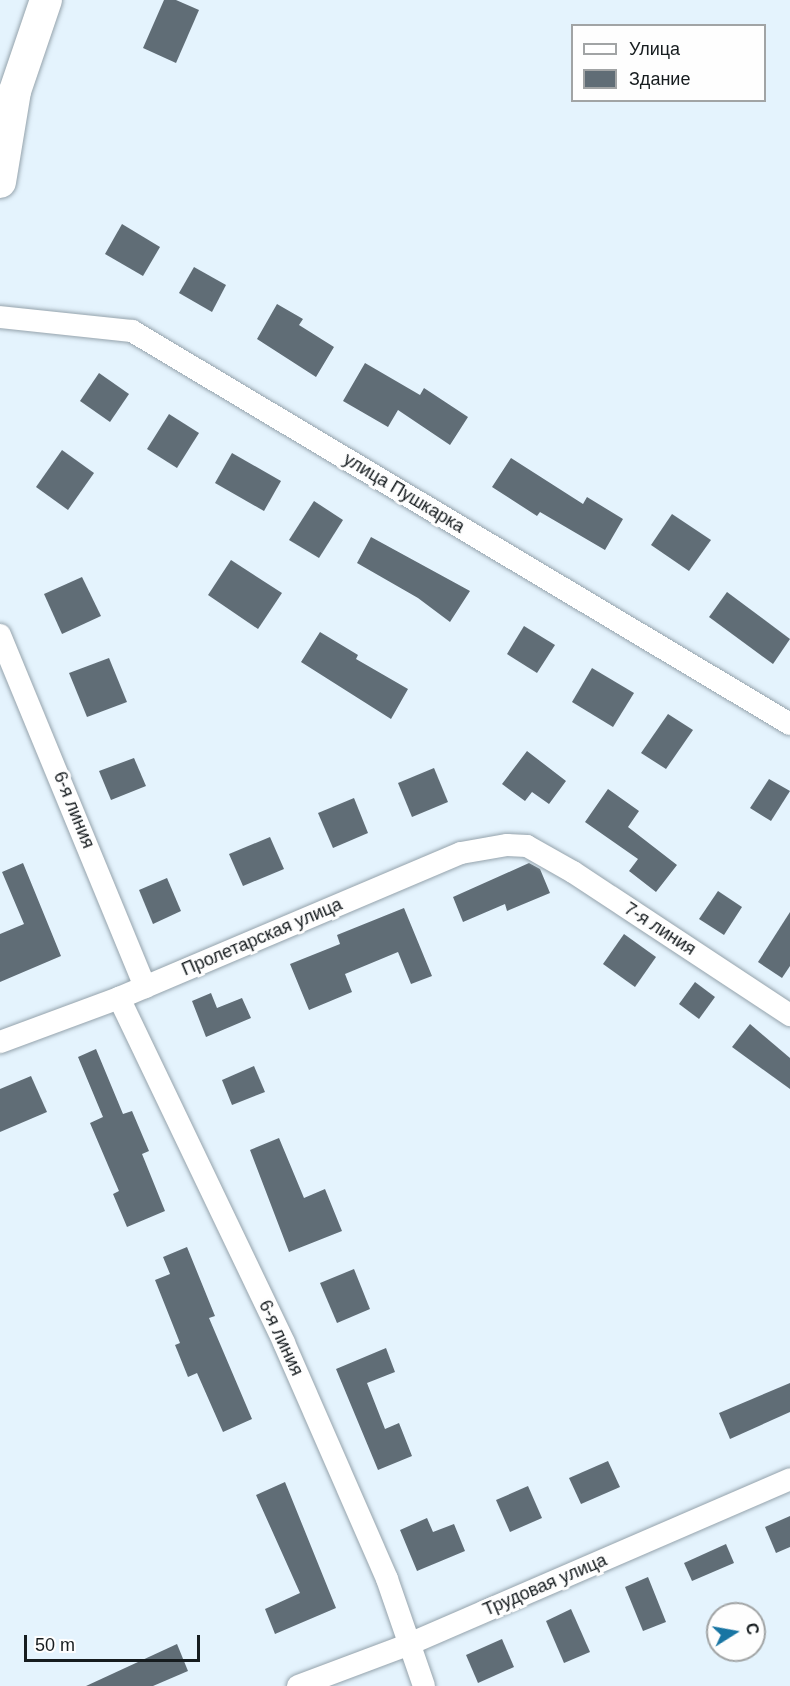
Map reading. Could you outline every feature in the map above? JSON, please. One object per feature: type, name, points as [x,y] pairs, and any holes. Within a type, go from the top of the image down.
[{"type":"street","points":[[0,182],[15,91],[46,0]]},
{"type":"street","name":"улица Пушкарка","points":[[0,317],[132,331],[790,724]]},
{"type":"street","name":"6-я линия","points":[[0,635],[144,987]]},
{"type":"street","name":"Пролетарская улица","points":[[0,1042],[120,998],[461,853],[507,845],[527,846]]},
{"type":"street","name":"7-я линия","points":[[527,846],[573,872],[790,1015]]},
{"type":"street","name":"6-я линия","points":[[120,998],[284,1343],[387,1579],[407,1645],[424,1686]]},
{"type":"street","name":"Трудовая улица","points":[[298,1686],[407,1645],[790,1479]]},
{"type":"building","points":[[164,0],[176,0],[199,10],[176,63],[143,48]]},
{"type":"building","points":[[122,224],[160,247],[143,276],[105,254]]},
{"type":"building","points":[[194,267],[226,285],[212,312],[179,293]]},
{"type":"building","points":[[277,304],[303,319],[299,325],[334,347],[316,377],[257,339]]},
{"type":"building","points":[[365,363],[420,395],[424,388],[468,417],[450,445],[398,410],[388,427],[343,401]]},
{"type":"building","points":[[99,373],[129,394],[110,422],[80,401]]},
{"type":"building","points":[[169,414],[199,433],[177,468],[147,449]]},
{"type":"building","points":[[62,450],[94,473],[68,510],[36,487]]},
{"type":"building","points":[[232,453],[281,481],[264,511],[215,483]]},
{"type":"building","points":[[511,458],[583,504],[587,497],[623,519],[605,550],[540,512],[537,516],[492,487]]},
{"type":"building","points":[[314,501],[343,520],[319,558],[289,540]]},
{"type":"building","points":[[672,514],[711,540],[689,571],[651,545]]},
{"type":"building","points":[[371,537],[470,591],[450,622],[418,598],[357,563]]},
{"type":"building","points":[[231,560],[282,593],[258,629],[208,595]]},
{"type":"building","points":[[82,577],[101,616],[62,634],[44,594]]},
{"type":"building","points":[[727,592],[790,639],[773,664],[709,617]]},
{"type":"building","points":[[524,626],[555,645],[537,673],[507,654]]},
{"type":"building","points":[[320,632],[358,655],[356,659],[408,689],[391,719],[301,662]]},
{"type":"building","points":[[109,658],[127,702],[87,717],[69,673]]},
{"type":"building","points":[[592,668],[634,693],[613,727],[572,702]]},
{"type":"building","points":[[668,714],[693,730],[666,769],[641,753]]},
{"type":"building","points":[[527,751],[566,781],[549,804],[532,792],[525,801],[502,784]]},
{"type":"building","points":[[134,758],[146,786],[111,800],[99,771]]},
{"type":"building","points":[[434,768],[448,802],[412,817],[398,783]]},
{"type":"building","points":[[769,779],[790,791],[771,821],[750,808]]},
{"type":"building","points":[[608,789],[639,811],[628,827],[677,865],[656,892],[629,871],[638,859],[585,822]]},
{"type":"building","points":[[354,798],[368,833],[333,848],[318,813]]},
{"type":"building","points":[[270,837],[284,869],[243,886],[229,854]]},
{"type":"building","points":[[23,863],[61,956],[0,982],[0,934],[24,924],[2,872]]},
{"type":"building","points":[[529,863],[540,869],[550,893],[507,911],[505,904],[463,922],[453,897]]},
{"type":"building","points":[[167,878],[181,911],[153,924],[139,890]]},
{"type":"building","points":[[718,891],[742,907],[724,935],[699,919]]},
{"type":"building","points":[[404,908],[432,976],[411,984],[398,952],[345,974],[352,992],[309,1010],[290,964],[340,944],[337,935]]},
{"type":"building","points":[[790,912],[790,966],[782,978],[758,962]]},
{"type":"building","points":[[624,934],[656,957],[635,987],[603,964]]},
{"type":"building","points":[[695,982],[715,997],[699,1019],[679,1004]]},
{"type":"building","points":[[211,993],[217,1008],[242,998],[251,1018],[206,1037],[192,1001]]},
{"type":"building","points":[[750,1024],[790,1058],[790,1089],[732,1047]]},
{"type":"building","points":[[96,1049],[123,1114],[132,1111],[149,1151],[142,1154],[165,1211],[127,1227],[113,1194],[119,1191],[90,1123],[103,1117],[78,1057]]},
{"type":"building","points":[[254,1066],[265,1092],[232,1105],[222,1080]]},
{"type":"building","points":[[31,1076],[47,1112],[0,1132],[0,1089]]},
{"type":"building","points":[[279,1138],[304,1198],[325,1189],[342,1231],[289,1252],[250,1150]]},
{"type":"building","points":[[187,1247],[215,1316],[209,1318],[252,1419],[223,1432],[197,1373],[188,1377],[175,1345],[180,1343],[155,1280],[170,1274],[163,1257]]},
{"type":"building","points":[[354,1269],[370,1309],[337,1323],[320,1283]]},
{"type":"building","points":[[386,1348],[395,1372],[367,1383],[385,1429],[399,1423],[412,1456],[378,1470],[336,1369]]},
{"type":"building","points":[[790,1383],[790,1412],[730,1439],[719,1413]]},
{"type":"building","points":[[608,1461],[620,1487],[581,1504],[569,1478]]},
{"type":"building","points":[[285,1482],[336,1608],[275,1634],[265,1609],[300,1593],[256,1495]]},
{"type":"building","points":[[528,1486],[542,1518],[510,1532],[496,1500]]},
{"type":"building","points":[[790,1516],[790,1547],[776,1553],[765,1527]]},
{"type":"building","points":[[427,1518],[433,1532],[454,1524],[465,1551],[417,1571],[400,1530]]},
{"type":"building","points":[[726,1544],[734,1563],[692,1581],[684,1563]]},
{"type":"building","points":[[648,1577],[666,1622],[643,1631],[625,1587]]},
{"type":"building","points":[[571,1609],[590,1652],[564,1663],[546,1621]]},
{"type":"building","points":[[502,1639],[514,1667],[478,1683],[466,1655]]},
{"type":"building","points":[[177,1644],[188,1671],[153,1686],[86,1686]]}]
